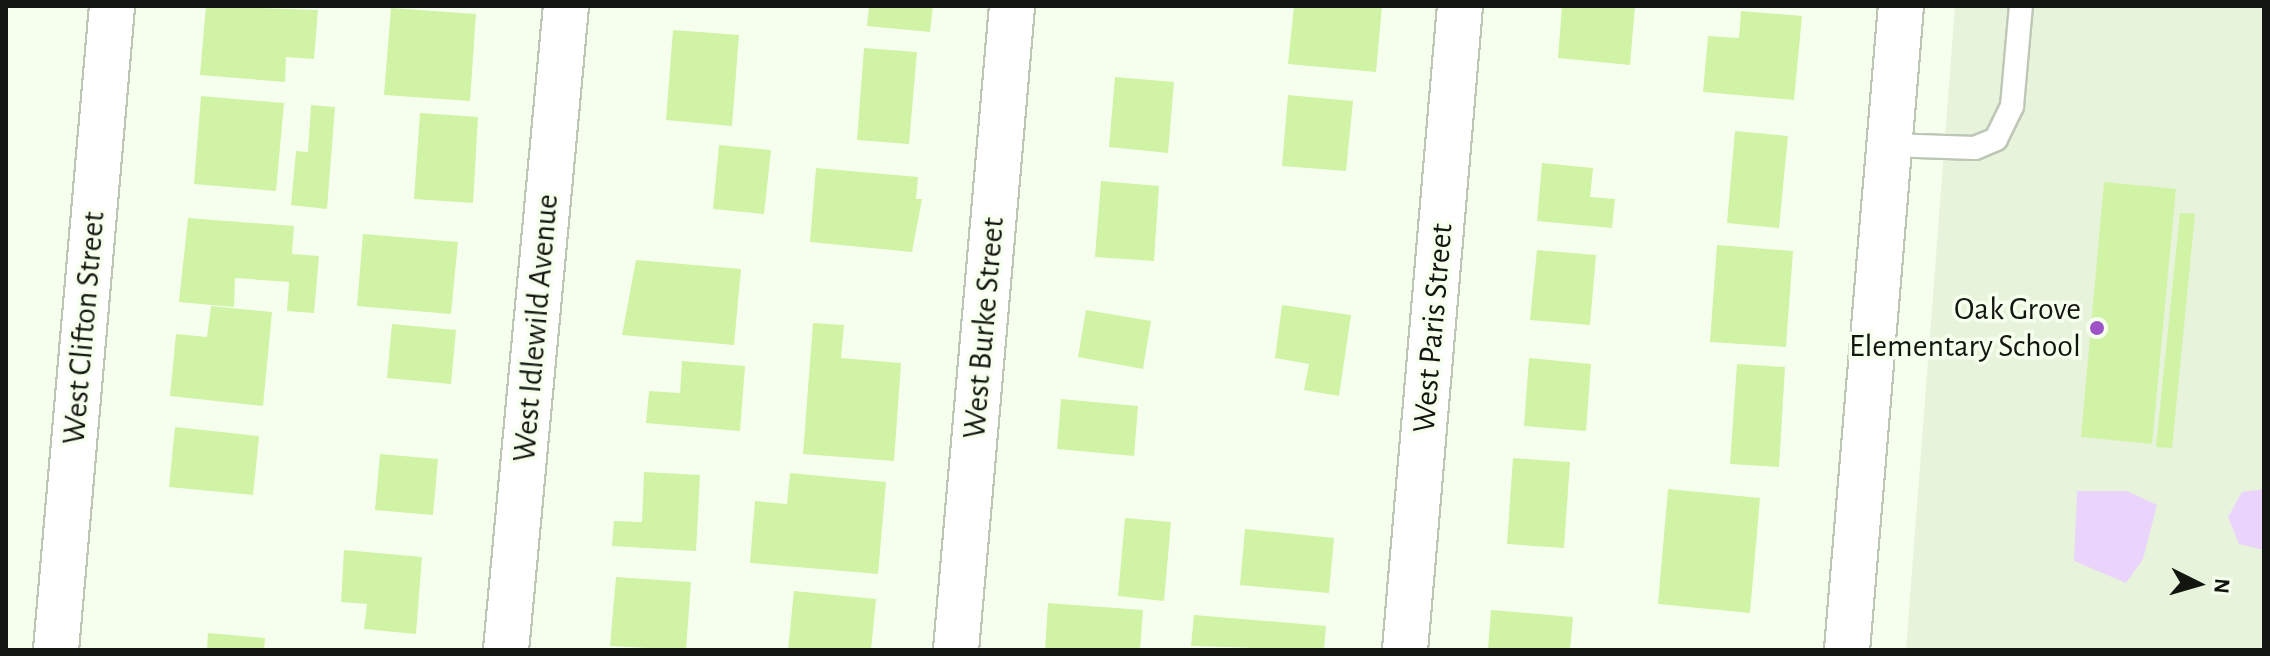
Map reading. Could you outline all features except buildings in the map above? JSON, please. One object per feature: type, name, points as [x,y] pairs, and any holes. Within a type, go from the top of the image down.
[{"type":"street","name":"West Clifton Street","points":[[56,650],[112,6]]},
{"type":"street","name":"West Idlewild Avenue","points":[[506,650],[566,6]]},
{"type":"street","name":"West Burke Street","points":[[956,650],[1012,6]]},
{"type":"street","name":"West Paris Street","points":[[1405,650],[1460,6]]},
{"type":"street","points":[[1847,650],[1901,6]]},
{"type":"lane","points":[[1889,145],[1975,148],[1996,139],[2012,106],[2021,6]]},
{"type":"shaded area","name":"Oak Grove Elementary School","points":[[1955,6],[2264,6],[2264,650],[1906,650]]},
{"type":"shaded area","points":[[2264,489],[2264,550],[2239,544],[2228,517],[2242,492]]},
{"type":"shaded area","points":[[2077,491],[2127,491],[2157,505],[2143,559],[2126,583],[2074,561]]},
{"type":"place","name":"Oak Grove Elementary School","points":[[2097,328]]}]
